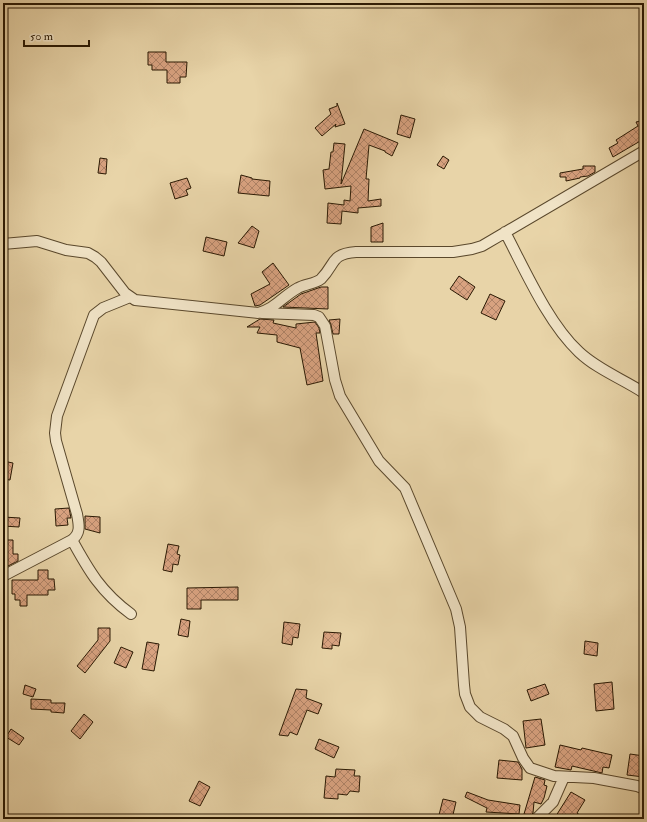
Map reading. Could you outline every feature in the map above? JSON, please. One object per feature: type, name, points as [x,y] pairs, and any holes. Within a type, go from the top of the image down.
[{"type":"street","points":[[258,313],[264,312],[276,305],[298,288],[318,281],[334,260],[342,254],[356,252],[462,251],[482,246],[644,151]]},
{"type":"street","points":[[505,232],[545,306],[561,332],[579,352],[593,363],[644,393]]},
{"type":"street","points":[[3,244],[37,241],[66,250],[88,253],[101,262],[130,297],[142,301],[258,313],[308,314],[319,316],[323,320],[327,333],[335,380],[340,396],[379,462],[401,482],[405,488],[456,609],[460,627],[464,689],[470,707],[480,717],[509,732],[513,736],[523,758],[530,768],[550,775],[594,778],[637,786],[644,789]]},
{"type":"street","points":[[3,576],[72,540],[78,533],[79,524],[56,441],[57,416],[94,315],[103,308],[130,297]]},
{"type":"street","points":[[72,540],[87,569],[100,587],[131,614]]},
{"type":"street","points":[[536,819],[553,802],[564,777]]},
{"type":"building","points":[[148,52],[166,52],[166,62],[187,62],[186,77],[180,77],[180,83],[167,83],[167,70],[152,70],[152,65],[148,65]]},
{"type":"building","points":[[337,103],[345,124],[335,127],[336,124],[322,136],[315,128],[331,114],[329,109],[337,106]]},
{"type":"building","points":[[401,115],[415,119],[410,138],[397,134]]},
{"type":"building","points":[[644,120],[644,141],[642,140],[613,157],[609,148],[618,143],[616,140],[638,126],[636,122]]},
{"type":"building","points":[[364,129],[398,143],[392,156],[385,151],[369,145],[366,179],[369,179],[368,201],[381,199],[381,206],[358,208],[358,213],[342,211],[341,224],[327,223],[328,203],[344,205],[344,200],[350,201],[351,186],[325,189],[323,170],[329,169],[331,152],[333,152],[334,143],[345,144],[341,184]]},
{"type":"building","points":[[443,156],[449,160],[444,169],[437,165]]},
{"type":"building","points":[[100,158],[107,159],[106,174],[98,173]]},
{"type":"building","points":[[583,166],[595,166],[595,172],[588,176],[566,181],[566,177],[560,177],[560,173],[583,169]]},
{"type":"building","points":[[241,175],[252,179],[270,181],[269,196],[238,193]]},
{"type":"building","points":[[187,178],[191,188],[186,190],[188,195],[175,199],[170,183]]},
{"type":"building","points":[[383,223],[383,242],[371,242],[371,227]]},
{"type":"building","points":[[252,226],[259,231],[254,248],[238,243]]},
{"type":"building","points":[[206,237],[227,242],[224,256],[203,251]]},
{"type":"building","points":[[273,263],[289,285],[260,305],[255,306],[251,294],[270,284],[262,272]]},
{"type":"building","points":[[459,276],[475,287],[467,300],[450,289]]},
{"type":"building","points":[[321,287],[328,287],[328,309],[283,307],[301,294]]},
{"type":"building","points":[[490,294],[505,301],[496,320],[481,313]]},
{"type":"building","points":[[260,319],[274,320],[273,323],[296,328],[296,324],[315,322],[320,333],[316,333],[323,381],[307,385],[300,348],[277,342],[277,335],[257,333],[260,327],[247,327]]},
{"type":"building","points":[[340,319],[339,334],[333,334],[329,320]]},
{"type":"building","points":[[3,461],[13,463],[10,480],[3,479]]},
{"type":"building","points":[[69,508],[71,518],[67,518],[68,525],[56,526],[55,509]]},
{"type":"building","points":[[85,516],[100,517],[100,533],[85,529]]},
{"type":"building","points":[[3,517],[20,518],[19,527],[3,526]]},
{"type":"building","points":[[3,540],[13,540],[13,554],[18,554],[18,561],[8,566],[3,565]]},
{"type":"building","points":[[168,544],[179,546],[177,554],[180,555],[178,565],[173,564],[172,572],[163,570]]},
{"type":"building","points":[[38,570],[48,570],[48,579],[54,579],[55,590],[48,590],[48,595],[27,595],[27,606],[20,606],[20,600],[15,600],[15,594],[12,594],[12,580],[38,580]]},
{"type":"building","points":[[238,587],[238,600],[201,600],[201,609],[187,609],[187,588]]},
{"type":"building","points":[[181,619],[190,621],[188,637],[178,635]]},
{"type":"building","points":[[284,622],[300,624],[298,638],[293,637],[292,645],[282,643]]},
{"type":"building","points":[[98,628],[110,628],[110,641],[85,673],[77,666],[98,640]]},
{"type":"building","points":[[324,632],[341,633],[339,646],[332,645],[332,649],[322,648]]},
{"type":"building","points":[[585,641],[598,643],[597,656],[584,654]]},
{"type":"building","points":[[147,642],[159,644],[154,671],[142,669]]},
{"type":"building","points":[[121,647],[133,652],[126,668],[114,663]]},
{"type":"building","points":[[612,682],[614,709],[596,711],[594,684]]},
{"type":"building","points":[[545,684],[549,694],[531,701],[527,690]]},
{"type":"building","points":[[25,685],[36,689],[33,697],[23,694]]},
{"type":"building","points":[[296,689],[307,690],[306,698],[322,704],[318,714],[307,710],[297,735],[290,732],[288,736],[279,735]]},
{"type":"building","points":[[31,699],[51,700],[51,703],[65,703],[64,713],[51,712],[51,710],[31,709]]},
{"type":"building","points":[[84,714],[93,722],[80,739],[71,731]]},
{"type":"building","points":[[541,719],[545,745],[526,748],[523,721]]},
{"type":"building","points":[[11,729],[24,738],[19,745],[6,737]]},
{"type":"building","points":[[319,739],[339,747],[334,758],[315,749]]},
{"type":"building","points":[[560,745],[581,750],[582,748],[612,755],[609,768],[603,767],[602,773],[572,766],[571,770],[555,767]]},
{"type":"building","points":[[630,754],[644,756],[644,777],[627,775]]},
{"type":"building","points":[[499,760],[518,762],[522,769],[522,780],[497,778]]},
{"type":"building","points":[[336,769],[355,770],[354,776],[360,776],[359,792],[350,791],[347,795],[338,794],[338,799],[324,798],[326,776],[335,777]]},
{"type":"building","points":[[535,777],[545,780],[544,785],[547,786],[544,798],[541,804],[534,802],[533,813],[531,815],[525,815],[524,814]]},
{"type":"building","points":[[199,781],[210,787],[200,806],[189,801]]},
{"type":"building","points":[[467,792],[488,800],[520,805],[519,814],[486,812],[487,808],[465,797]]},
{"type":"building","points":[[571,792],[585,800],[577,813],[585,819],[554,819]]},
{"type":"building","points":[[443,799],[456,802],[452,819],[438,819]]}]
